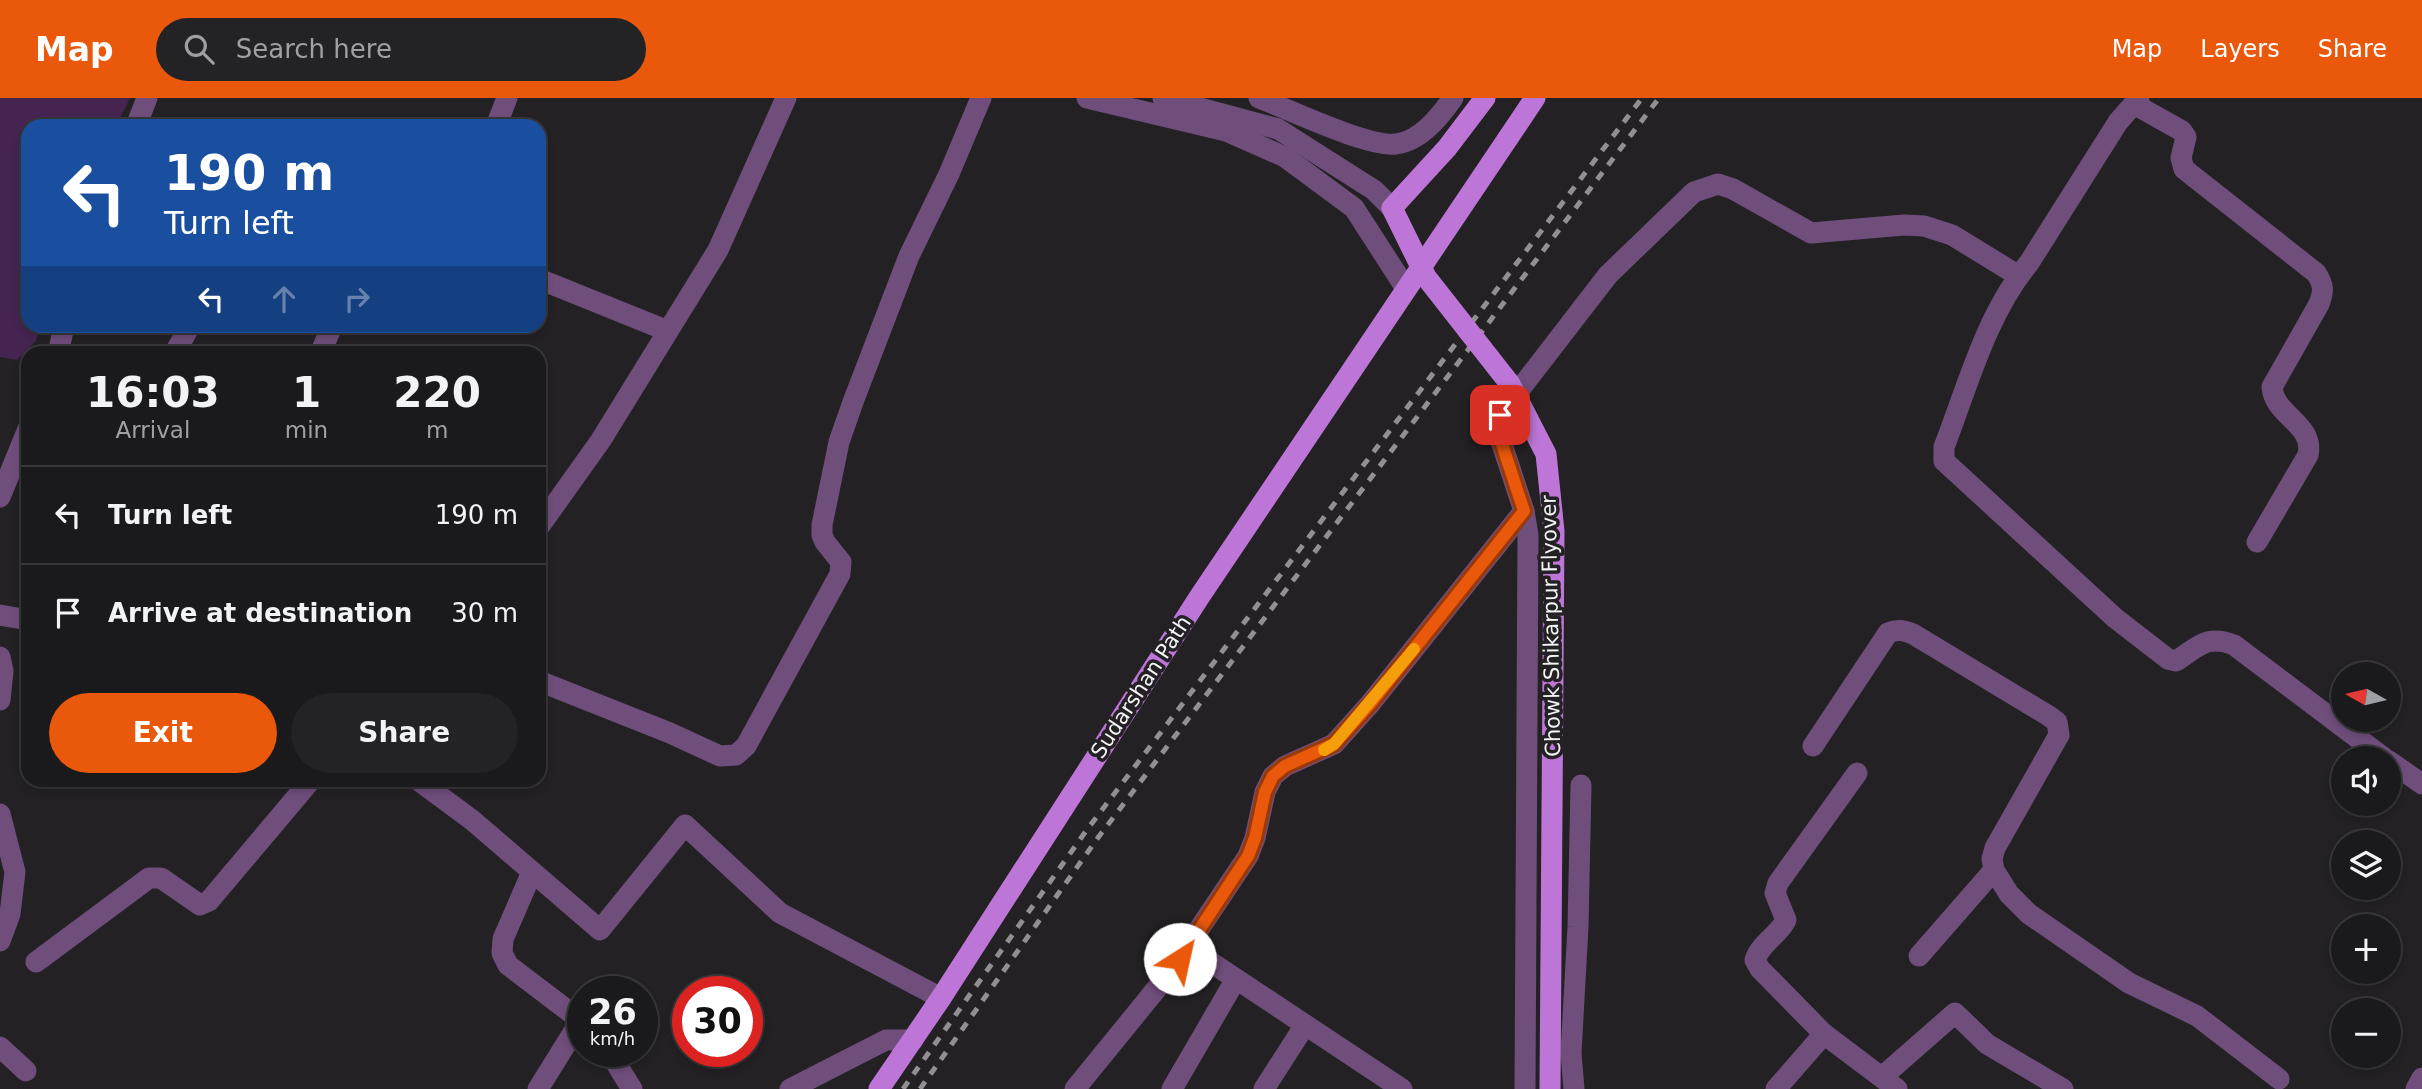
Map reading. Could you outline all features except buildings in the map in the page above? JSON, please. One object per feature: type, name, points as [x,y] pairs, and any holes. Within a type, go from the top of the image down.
[{"type":"main road","points":[[1392,208],[1447,148],[1485,98]]},
{"type":"main road","name":"Sudarshan Path","points":[[879,1089],[942,998],[1200,596],[1405,287],[1535,98]]},
{"type":"main road","name":"Chowk Shikarpur Flyover","points":[[1392,208],[1426,277],[1510,384],[1546,454],[1554,531],[1550,1089]]},
{"type":"street","points":[[139,119],[147,98]]},
{"type":"street","points":[[499,119],[507,98]]},
{"type":"street","points":[[546,517],[601,440],[718,250],[786,98]]},
{"type":"street","points":[[546,684],[720,756],[736,755],[746,746],[840,574],[841,562],[821,536],[839,442],[909,256],[981,98]]},
{"type":"street","points":[[1087,98],[1226,131],[1285,157],[1354,208],[1405,287]]},
{"type":"street","name":"Chowk Shikarpur Flyover","points":[[1163,98],[1278,130],[1374,190],[1392,208]]},
{"type":"street","points":[[1259,98],[1364,139],[1396,144],[1420,135],[1454,98]]},
{"type":"street","points":[[2257,542],[2308,455],[2311,445],[2308,436],[2275,402],[2272,387],[2319,304],[2324,292],[2323,282],[2184,169],[2181,158],[2186,137],[2182,131],[2137,101],[2118,122],[2019,275],[1990,326],[1944,447],[1945,464],[2115,618],[2168,659],[2176,661],[2208,640],[2221,640],[2234,645],[2368,746]]},
{"type":"street","points":[[1525,1089],[1528,535],[1524,511],[1498,432],[1500,415],[1608,275],[1694,192],[1704,187],[1718,184],[1733,189],[1811,233],[1904,225],[1924,226],[1952,234],[2019,275]]},
{"type":"street","points":[[546,282],[668,331]]},
{"type":"street","points":[[0,497],[21,446]]},
{"type":"street","points":[[1075,1089],[1188,947],[1248,856],[1255,838],[1265,792],[1273,776],[1285,766],[1334,744],[1370,704],[1524,511]]},
{"type":"street","points":[[0,615],[21,619]]},
{"type":"street","points":[[1813,746],[1888,633],[1894,630],[1913,634],[2049,716],[2057,722],[2059,735],[1995,848],[1992,859],[1994,870],[2009,894],[2029,914],[2129,983],[2197,1016],[2283,1086]]},
{"type":"street","points":[[0,657],[3,671],[0,700]]},
{"type":"street","points":[[2401,769],[2422,784]]},
{"type":"street","points":[[1857,773],[1777,883],[1775,893],[1786,920],[1757,952],[1755,960],[1760,969],[1824,1034],[1889,1083],[1955,1013],[1987,1044],[2063,1089]]},
{"type":"street","points":[[1574,1089],[1571,1053],[1578,927],[1581,785]]},
{"type":"street","points":[[36,962],[149,878],[160,878],[200,905],[209,901],[305,787]]},
{"type":"street","points":[[427,787],[472,820],[600,930],[685,825],[780,913],[942,998]]},
{"type":"street","points":[[0,814],[15,872],[10,914],[0,941]]},
{"type":"street","points":[[1919,956],[1994,870]]},
{"type":"street","points":[[532,872],[503,939],[502,953],[508,965],[567,1010]]},
{"type":"street","points":[[1188,947],[1402,1089]]},
{"type":"street","points":[[1172,1089],[1237,979]]},
{"type":"street","points":[[1264,1089],[1305,1025]]},
{"type":"street","points":[[1776,1089],[1824,1034]]},
{"type":"street","points":[[790,1089],[886,1040],[913,1040]]},
{"type":"street","points":[[538,1089],[567,1044]]},
{"type":"street","points":[[0,1046],[26,1071]]},
{"type":"street","points":[[619,1067],[632,1089]]},
{"type":"street","points":[[2416,1089],[2422,1078]]},
{"type":"shaded area","points":[[0,98],[130,98],[120,119],[21,119],[21,333],[38,333],[31,346],[21,346],[21,356],[17,360],[0,357]]},
{"type":"railway","points":[[903,1089],[1086,831],[1642,98]]},
{"type":"railway","points":[[920,1089],[1097,839],[1659,98]]},
{"type":"slow traffic","points":[[1324,750],[1334,744],[1370,704],[1414,649]]},
{"type":"route","points":[[1180,959],[1248,856],[1255,838],[1265,792],[1273,776],[1285,766],[1334,744],[1370,704],[1524,511],[1498,432],[1500,415]]}]
